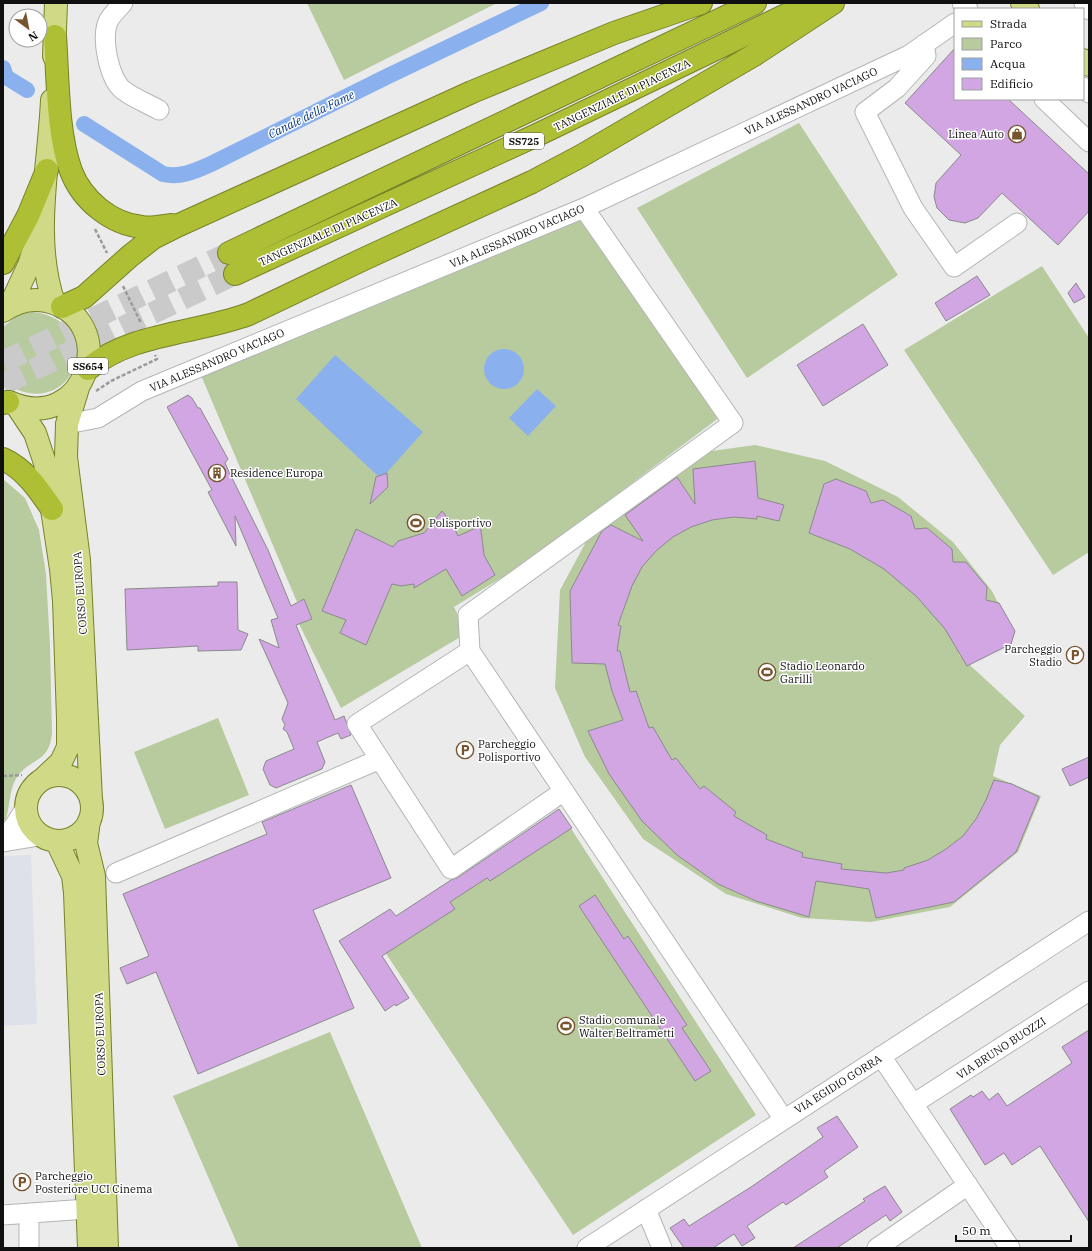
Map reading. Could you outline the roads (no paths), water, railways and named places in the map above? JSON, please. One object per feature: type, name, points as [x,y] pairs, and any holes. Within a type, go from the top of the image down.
[{"type":"highway","points":[[58,305],[84,297],[130,256],[153,238],[179,225],[472,92],[614,33],[701,3]]},
{"type":"highway","name":"TANGENZIALE DI PIACENZA","points":[[755,3],[232,264],[532,138],[811,3]]},
{"type":"highway","points":[[88,369],[100,359],[113,352],[148,340],[229,322],[249,314],[366,258],[532,182],[650,117],[754,55],[833,3]]},
{"type":"highway","points":[[55,36],[67,158],[80,188],[88,199],[114,219],[142,227],[179,225]]},
{"type":"highway","points":[[3,263],[28,216],[47,170]]},
{"type":"highway","points":[[3,459],[23,472],[38,489],[52,509]]},
{"type":"main road","points":[[56,3],[43,218],[46,274],[58,305]]},
{"type":"main road","points":[[6,309],[29,265],[43,218]]},
{"type":"main road","points":[[6,309],[24,301],[39,300],[58,305]]},
{"type":"main road","name":"SS654","points":[[8,402],[30,409],[56,405],[68,398],[78,388],[88,369],[90,351],[86,334],[76,318],[58,305]]},
{"type":"main road","name":"CORSO EUROPA","points":[[78,388],[67,424],[66,457],[79,560],[91,799]]},
{"type":"main road","name":"SS654","points":[[8,402],[35,433],[45,463],[52,509]]},
{"type":"main road","name":"CORSO EUROPA","points":[[44,778],[61,762],[68,747],[69,735],[64,601],[52,509]]},
{"type":"main road","points":[[63,775],[72,777],[87,790],[91,799],[92,810],[89,821],[84,830],[67,840],[48,839],[32,828],[27,819],[25,809],[30,791],[44,778],[63,775]]},
{"type":"main road","name":"CORSO EUROPA","points":[[89,821],[86,843],[94,876],[107,1248]]},
{"type":"main road","name":"CORSO EUROPA","points":[[48,839],[73,876],[75,893],[89,1248]]},
{"type":"street","points":[[123,3],[109,20],[105,35],[107,53],[112,72],[122,90],[159,110]]},
{"type":"street","points":[[1084,3],[1089,10]]},
{"type":"street","name":"VIA ALESSANDRO VACIAGO","points":[[67,424],[98,418],[142,391],[584,208],[909,55],[954,24]]},
{"type":"street","points":[[924,44],[926,56],[898,88],[865,112],[913,208],[954,267],[1017,223]]},
{"type":"street","points":[[1045,100],[1089,142]]},
{"type":"street","points":[[584,208],[733,423],[468,615],[470,651],[783,1118]]},
{"type":"street","points":[[470,651],[357,724],[451,869],[564,791]]},
{"type":"street","points":[[116,873],[380,759]]},
{"type":"street","points":[[3,839],[25,809]]},
{"type":"street","points":[[3,842],[48,839]]},
{"type":"street","name":"VIA EGIDIO GORRA","points":[[587,1248],[783,1118],[1089,921]]},
{"type":"street","name":"VIA BRUNO BUOZZI","points":[[913,1104],[1089,991]]},
{"type":"street","points":[[881,1056],[1010,1248]]},
{"type":"street","points":[[877,1248],[968,1186]]},
{"type":"street","points":[[3,1215],[87,1209]]},
{"type":"street","points":[[646,1209],[662,1248]]},
{"type":"street","points":[[29,1214],[29,1248]]},
{"type":"water","points":[[508,349],[515,352],[521,358],[524,369],[523,377],[515,386],[508,389],[500,389],[493,386],[485,377],[484,365],[487,358],[496,350]]},
{"type":"water","points":[[335,355],[423,432],[381,479],[296,399]]},
{"type":"water","points":[[537,389],[556,406],[528,436],[509,418]]},
{"type":"waterway","name":"Canale della Fame","points":[[84,124],[163,174],[176,175],[188,173],[211,164],[386,77],[541,3]]},
{"type":"waterway","points":[[3,68],[6,77],[27,90]]},
{"type":"tunnel","points":[[3,362],[229,253]]},
{"type":"tunnel","points":[[3,384],[235,274]]},
{"type":"place","name":"Linea Auto","points":[[1017,134]]},
{"type":"place","name":"Residence Europa","points":[[217,473]]},
{"type":"place","name":"Polisportivo","points":[[416,523]]},
{"type":"place","name":"Parcheggio Stadio","points":[[1075,655]]},
{"type":"place","name":"Stadio Leonardo Garilli","points":[[767,672]]},
{"type":"place","name":"Parcheggio Polisportivo","points":[[465,750]]},
{"type":"place","name":"Stadio comunale Walter Beltrametti","points":[[566,1026]]},
{"type":"place","name":"Parcheggio Posteriore UCI Cinema","points":[[22,1182]]}]
